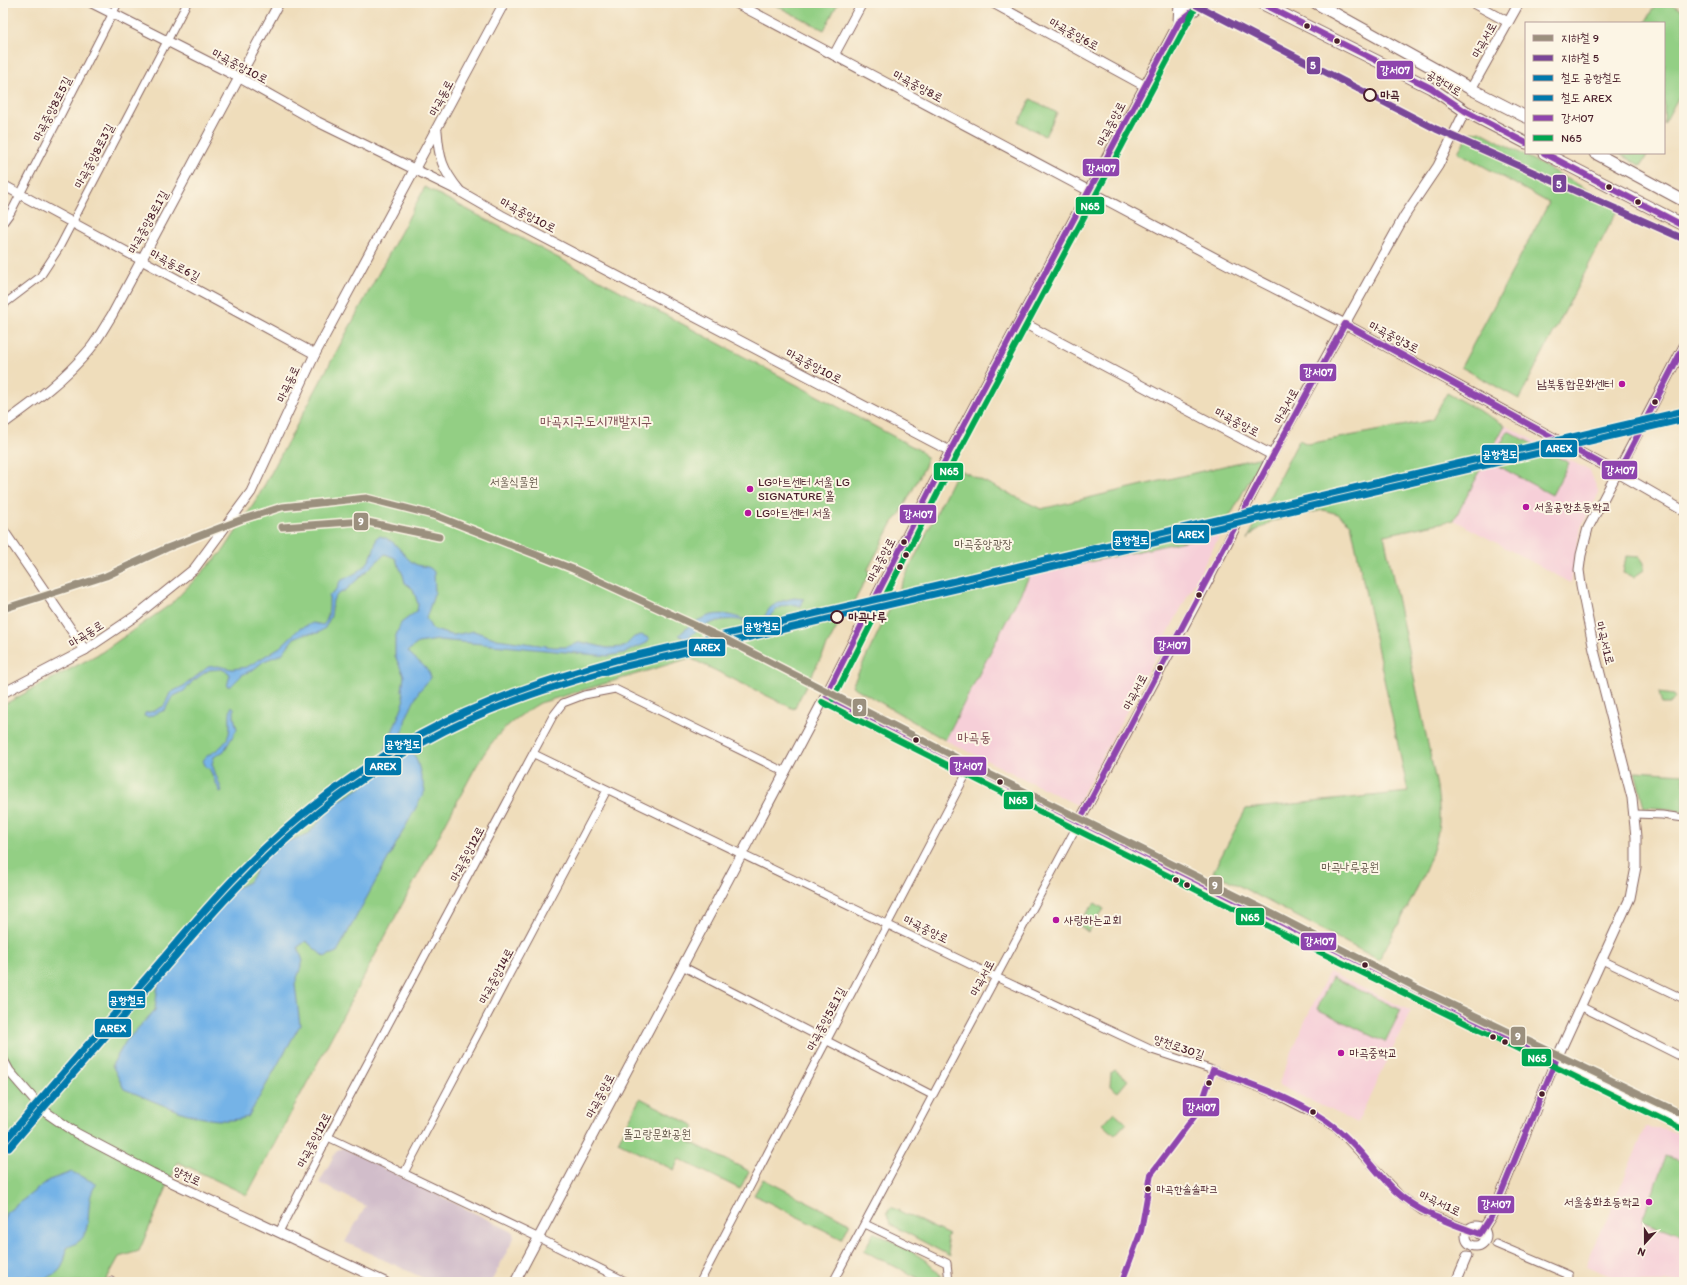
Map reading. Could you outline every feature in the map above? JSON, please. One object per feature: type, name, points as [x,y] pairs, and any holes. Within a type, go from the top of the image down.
[{"type":"main road","points":[[1179,22],[1180,3]]},
{"type":"main road","points":[[1179,22],[1202,3]]},
{"type":"main road","name":"공항대로","points":[[1262,3],[1430,88],[1465,111],[1525,142]]},
{"type":"main road","name":"공항대로","points":[[1316,3],[1525,117]]},
{"type":"main road","points":[[1546,154],[1683,225]]},
{"type":"main road","points":[[1597,154],[1684,201]]},
{"type":"street","name":"마곡중앙10로","points":[[92,3],[240,78],[318,122],[461,192],[507,218],[950,451]]},
{"type":"street","name":"마곡중앙8로5길","points":[[3,224],[20,194],[118,3]]},
{"type":"street","name":"마곡중앙8로3길","points":[[3,305],[40,277],[59,248],[187,3]]},
{"type":"street","name":"마곡중앙8로1길","points":[[3,424],[42,396],[70,371],[91,347],[112,315],[279,3]]},
{"type":"street","name":"마곡동로","points":[[3,693],[85,650],[137,615],[194,569],[251,492],[315,354],[414,170],[437,131],[504,3]]},
{"type":"street","name":"마곡중앙8로","points":[[736,3],[1089,190]]},
{"type":"street","points":[[834,55],[862,3]]},
{"type":"street","name":"마곡중앙6로","points":[[993,3],[1144,86]]},
{"type":"street","name":"마곡중앙로","points":[[514,1282],[826,695],[950,451],[1189,3]]},
{"type":"street","points":[[1473,3],[1508,22]]},
{"type":"street","name":"마곡서로","points":[[1471,89],[1519,3]]},
{"type":"street","name":"마곡서로","points":[[834,1282],[932,1095],[1208,581],[1272,455],[1405,215],[1438,166],[1465,111]]},
{"type":"street","points":[[437,131],[440,161],[449,177],[461,192]]},
{"type":"street","name":"마곡동로6길","points":[[3,185],[315,354]]},
{"type":"street","name":"마곡중앙3로","points":[[1089,190],[1236,269],[1345,324],[1618,472],[1684,511]]},
{"type":"street","name":"마곡중앙로","points":[[1020,321],[1272,455]]},
{"type":"street","name":"마곡서1로","points":[[1275,1094],[1312,1113],[1337,1129],[1402,1198],[1422,1211],[1483,1236],[1556,1060],[1630,898],[1636,867],[1632,798],[1588,625],[1580,570],[1581,555],[1588,528],[1684,346]]},
{"type":"street","points":[[3,530],[85,650]]},
{"type":"street","name":"마곡중앙12로","points":[[279,1232],[328,1137],[553,716],[564,703],[584,695],[615,689],[785,772]]},
{"type":"street","points":[[826,695],[1556,1060],[1684,1121]]},
{"type":"street","points":[[534,754],[742,853]]},
{"type":"street","name":"마곡중앙5로1길","points":[[700,1282],[970,767]]},
{"type":"street","name":"마곡중앙14로","points":[[404,1172],[607,790]]},
{"type":"street","points":[[1634,814],[1662,815],[1684,818]]},
{"type":"street","name":"마곡중앙로","points":[[742,853],[1100,1026]]},
{"type":"street","points":[[1602,960],[1684,999]]},
{"type":"street","points":[[682,966],[932,1095]]},
{"type":"street","points":[[1580,1006],[1684,1058]]},
{"type":"street","name":"양천로30길","points":[[1100,1026],[1152,1050],[1213,1070],[1275,1094]]},
{"type":"street","name":"양천로","points":[[3,1060],[9,1071],[35,1101],[47,1113],[76,1133],[152,1173],[385,1282]]},
{"type":"street","points":[[328,1137],[404,1172],[627,1282]]},
{"type":"street","points":[[865,1224],[947,1263],[949,1282]]},
{"type":"street","points":[[1496,1244],[1569,1275],[1566,1282]]},
{"type":"street","points":[[1456,1282],[1467,1256]]},
{"type":"shaded area","name":"서울공항초등학교","points":[[1505,425],[1590,471],[1599,493],[1580,529],[1571,583],[1454,520]]},
{"type":"shaded area","points":[[1221,533],[1077,805],[945,740],[1030,575]]},
{"type":"shaded area","name":"마곡중학교","points":[[1329,972],[1411,1011],[1357,1123],[1278,1085],[1305,1021]]},
{"type":"shaded area","name":"서울송화초등학교","points":[[1646,1127],[1666,1129],[1684,1137],[1684,1282],[1625,1282],[1586,1266]]},
{"type":"shaded area","points":[[343,1148],[513,1232],[514,1238],[491,1282],[432,1282],[345,1242],[366,1206],[319,1183],[337,1150]]},
{"type":"green space","points":[[771,3],[838,3],[824,30]]},
{"type":"green space","points":[[1656,3],[1669,3],[1684,11],[1684,87],[1665,122],[1665,22],[1646,22]]},
{"type":"green space","points":[[1031,99],[1057,113],[1045,136],[1019,122]]},
{"type":"green space","points":[[1480,131],[1619,207],[1519,399],[1461,367],[1549,203],[1458,152],[1469,133]]},
{"type":"green space","points":[[1620,154],[1647,154],[1641,166]]},
{"type":"green space","name":"서울식물원","points":[[425,187],[921,451],[927,458],[925,466],[899,516],[893,522],[868,569],[869,574],[848,613],[836,629],[794,709],[690,658],[540,703],[501,732],[487,749],[473,772],[247,1195],[178,1162],[139,1251],[119,1257],[105,1282],[3,1282],[3,705],[102,652],[171,604],[224,550],[257,499]]},
{"type":"green space","name":"마곡나루공원","points":[[1447,393],[1505,425],[1454,520],[1384,535],[1437,787],[1439,823],[1431,856],[1424,874],[1406,911],[1379,960],[1213,872],[1246,809],[1408,792],[1351,524],[1338,514],[1323,510],[1272,521],[1254,532],[1247,540],[1299,440],[1308,444],[1432,420]]},
{"type":"green space","points":[[1508,431],[1569,463],[1552,495],[1491,462]]},
{"type":"green space","name":"마곡중앙광장","points":[[1262,457],[1221,533],[1030,575],[945,740],[852,686],[958,469],[1041,509]]},
{"type":"green space","points":[[1626,556],[1640,557],[1644,563],[1644,570],[1634,577],[1623,573]]},
{"type":"green space","points":[[1659,693],[1673,695],[1675,698],[1670,704],[1662,704]]},
{"type":"green space","points":[[1635,771],[1684,774],[1684,813],[1671,809],[1644,807]]},
{"type":"green space","points":[[1095,903],[1104,909],[1088,932],[1077,924]]},
{"type":"green space","points":[[1332,977],[1401,1010],[1385,1042],[1317,1009]]},
{"type":"green space","points":[[1115,1070],[1128,1080],[1118,1092],[1110,1086],[1111,1073]]},
{"type":"green space","name":"똘고랑문화공원","points":[[640,1098],[695,1126],[688,1141],[749,1171],[740,1189],[679,1159],[674,1170],[618,1142]]},
{"type":"green space","points":[[1114,1112],[1126,1123],[1115,1135],[1103,1124]]},
{"type":"green space","points":[[1666,1156],[1684,1162],[1684,1236],[1642,1220]]},
{"type":"green space","points":[[763,1179],[850,1223],[842,1239],[754,1195]]},
{"type":"green space","points":[[891,1207],[949,1235],[946,1237],[950,1256],[890,1224],[887,1214]]},
{"type":"green space","points":[[874,1232],[914,1253],[924,1260],[939,1274],[942,1282],[918,1282],[918,1278],[864,1251]]},
{"type":"water","points":[[380,536],[392,541],[410,561],[418,565],[428,567],[434,572],[435,592],[426,618],[432,629],[454,635],[474,631],[497,639],[553,647],[566,647],[581,642],[607,648],[624,647],[634,637],[641,635],[649,639],[647,643],[624,653],[608,656],[439,640],[418,643],[408,651],[428,670],[431,678],[419,691],[406,718],[402,735],[417,760],[425,791],[337,952],[324,957],[306,941],[298,947],[303,961],[295,984],[300,1025],[248,1117],[232,1120],[216,1120],[169,1108],[124,1089],[112,1065],[126,1041],[155,1010],[158,983],[215,906],[234,889],[249,882],[264,857],[278,845],[308,834],[337,802],[373,780],[404,702],[402,690],[404,676],[395,656],[395,638],[401,623],[417,611],[418,604],[413,589],[405,583],[395,558],[385,554],[346,590],[337,595],[333,600],[331,616],[325,628],[318,633],[304,634],[294,638],[282,654],[264,661],[254,669],[242,675],[231,686],[227,686],[230,675],[228,672],[221,669],[209,670],[193,681],[184,691],[172,697],[165,710],[148,717],[144,716],[145,713],[154,711],[164,706],[170,693],[185,685],[208,667],[218,666],[232,669],[247,667],[280,647],[299,629],[313,623],[323,625],[328,616],[329,596],[337,589],[340,581],[366,565],[372,554],[377,537]]},
{"type":"water","points":[[794,598],[804,599],[801,606],[783,606],[772,613],[763,624],[753,625],[739,620],[724,620],[717,621],[703,627],[686,640],[679,635],[697,621],[710,615],[725,614],[748,621],[758,622],[773,606]]},
{"type":"water","points":[[232,706],[234,708],[234,717],[237,729],[224,751],[214,757],[212,764],[222,791],[220,792],[209,768],[206,767],[203,761],[207,756],[221,747],[227,739],[230,730],[230,712]]},
{"type":"water","points":[[72,1172],[97,1184],[93,1190],[89,1202],[88,1224],[82,1239],[67,1248],[62,1267],[56,1274],[37,1281],[30,1276],[12,1282],[3,1282],[3,1222],[6,1213],[49,1180]]},
{"type":"metro line","name":"5","points":[[1192,3],[1436,129],[1684,239]]},
{"type":"metro line","name":"9","points":[[3,609],[106,576],[167,548],[240,520],[282,507],[366,498],[437,516],[573,569],[729,641],[967,763],[1263,909],[1419,989],[1684,1115]]},
{"type":"metro line","name":"9","points":[[282,527],[363,521],[439,537]]},
{"type":"rail line","name":"공항철도","points":[[3,1143],[201,914],[239,873],[281,833],[325,797],[396,748],[445,722],[493,700],[543,682],[620,659],[1684,411]]},
{"type":"rail line","name":"AREX","points":[[9,1148],[218,907],[285,840],[329,804],[375,771],[424,742],[472,718],[521,698],[622,667],[1684,419]]},
{"type":"transit line","name":"강서07","points":[[1122,1282],[1141,1231],[1151,1174],[1200,1109],[1213,1070],[1277,1094],[1308,1109],[1344,1135],[1387,1183],[1403,1198],[1424,1211],[1457,1226],[1480,1234],[1492,1215],[1556,1060],[826,695],[950,451],[1179,22],[1203,3]]},
{"type":"transit line","name":"강서07","points":[[1261,3],[1431,88],[1465,111],[1525,142]]},
{"type":"transit line","name":"N65","points":[[833,699],[957,455],[1196,7]]},
{"type":"transit line","name":"강서07","points":[[1546,154],[1684,226]]},
{"type":"transit line","name":"강서07","points":[[1079,822],[1244,510],[1345,324],[1618,473],[1684,346]]},
{"type":"transit line","name":"N65","points":[[822,702],[1316,950],[1680,1128]]},
{"type":"place","name":"마곡","points":[[1370,95]]},
{"type":"place","name":"남북통합문화센터","points":[[1622,384]]},
{"type":"place","name":"LG아트센터 서울 LG SIGNATURE 홀","points":[[750,489]]},
{"type":"place","name":"서울공항초등학교","points":[[1526,507]]},
{"type":"place","name":"LG아트센터 서울","points":[[748,513]]},
{"type":"place","name":"마곡나루","points":[[837,617]]},
{"type":"place","name":"사랑하는교회","points":[[1056,920]]},
{"type":"place","name":"마곡중학교","points":[[1341,1053]]},
{"type":"place","name":"마곡한솔솔파크","points":[[1148,1189]]},
{"type":"place","name":"서울송화초등학교","points":[[1649,1202]]},
{"type":"district","name":"마곡지구도시개발지구","points":[[596,421]]},
{"type":"district","name":"마곡동","points":[[974,737]]}]
